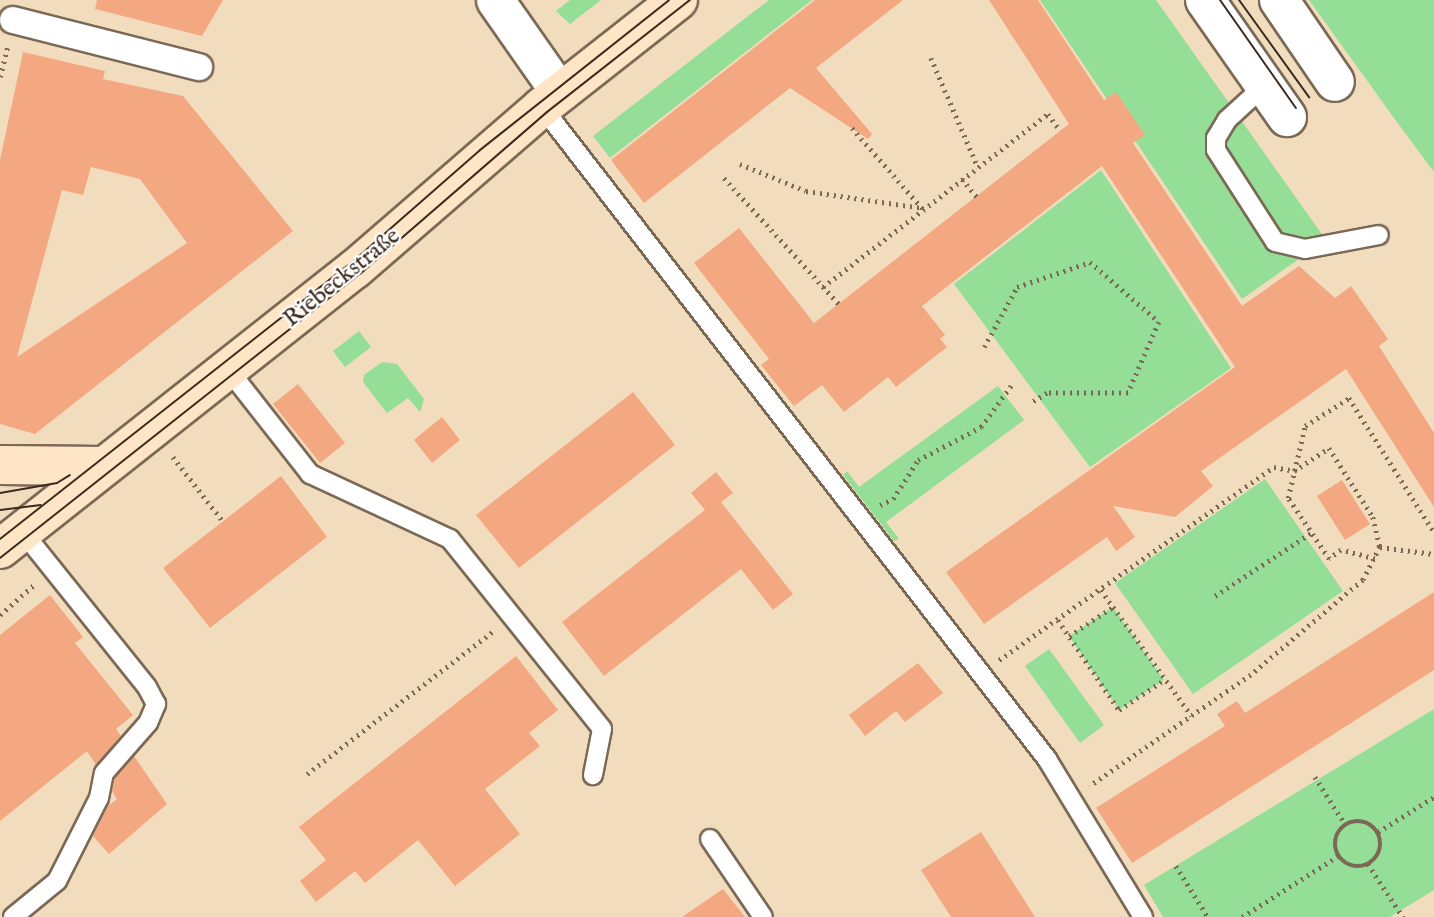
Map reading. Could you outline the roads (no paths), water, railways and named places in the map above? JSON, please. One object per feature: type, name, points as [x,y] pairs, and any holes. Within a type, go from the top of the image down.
[{"type":"main road","name":"Riebeckstraße","points":[[11,540],[355,269],[551,100],[678,0]]},
{"type":"main road","points":[[0,465],[104,466]]},
{"type":"street","points":[[495,0],[551,100]]},
{"type":"street","points":[[1205,0],[1287,117]]},
{"type":"street","points":[[1279,0],[1335,82]]},
{"type":"street","points":[[13,20],[199,67]]},
{"type":"lane","points":[[1265,85],[1227,120],[1216,138],[1216,150],[1275,242],[1305,249],[1379,235]]},
{"type":"lane","points":[[551,100],[649,239],[860,520],[1047,759],[1143,917]]},
{"type":"lane","points":[[227,368],[310,474],[450,538],[602,729],[593,775]]},
{"type":"lane","points":[[11,540],[147,687],[156,704],[148,723],[104,773],[99,798],[57,881],[13,917]]},
{"type":"lane","points":[[710,839],[763,917]]},
{"type":"tram line","points":[[0,539],[351,263],[480,150],[669,0]]},
{"type":"tram line","points":[[0,558],[360,274],[547,112],[690,0]]},
{"type":"tram line","points":[[1220,0],[1296,108]]},
{"type":"tram line","points":[[1239,0],[1309,97]]},
{"type":"tram line","points":[[0,493],[57,483],[70,475]]},
{"type":"tram line","points":[[0,510],[41,505]]}]
